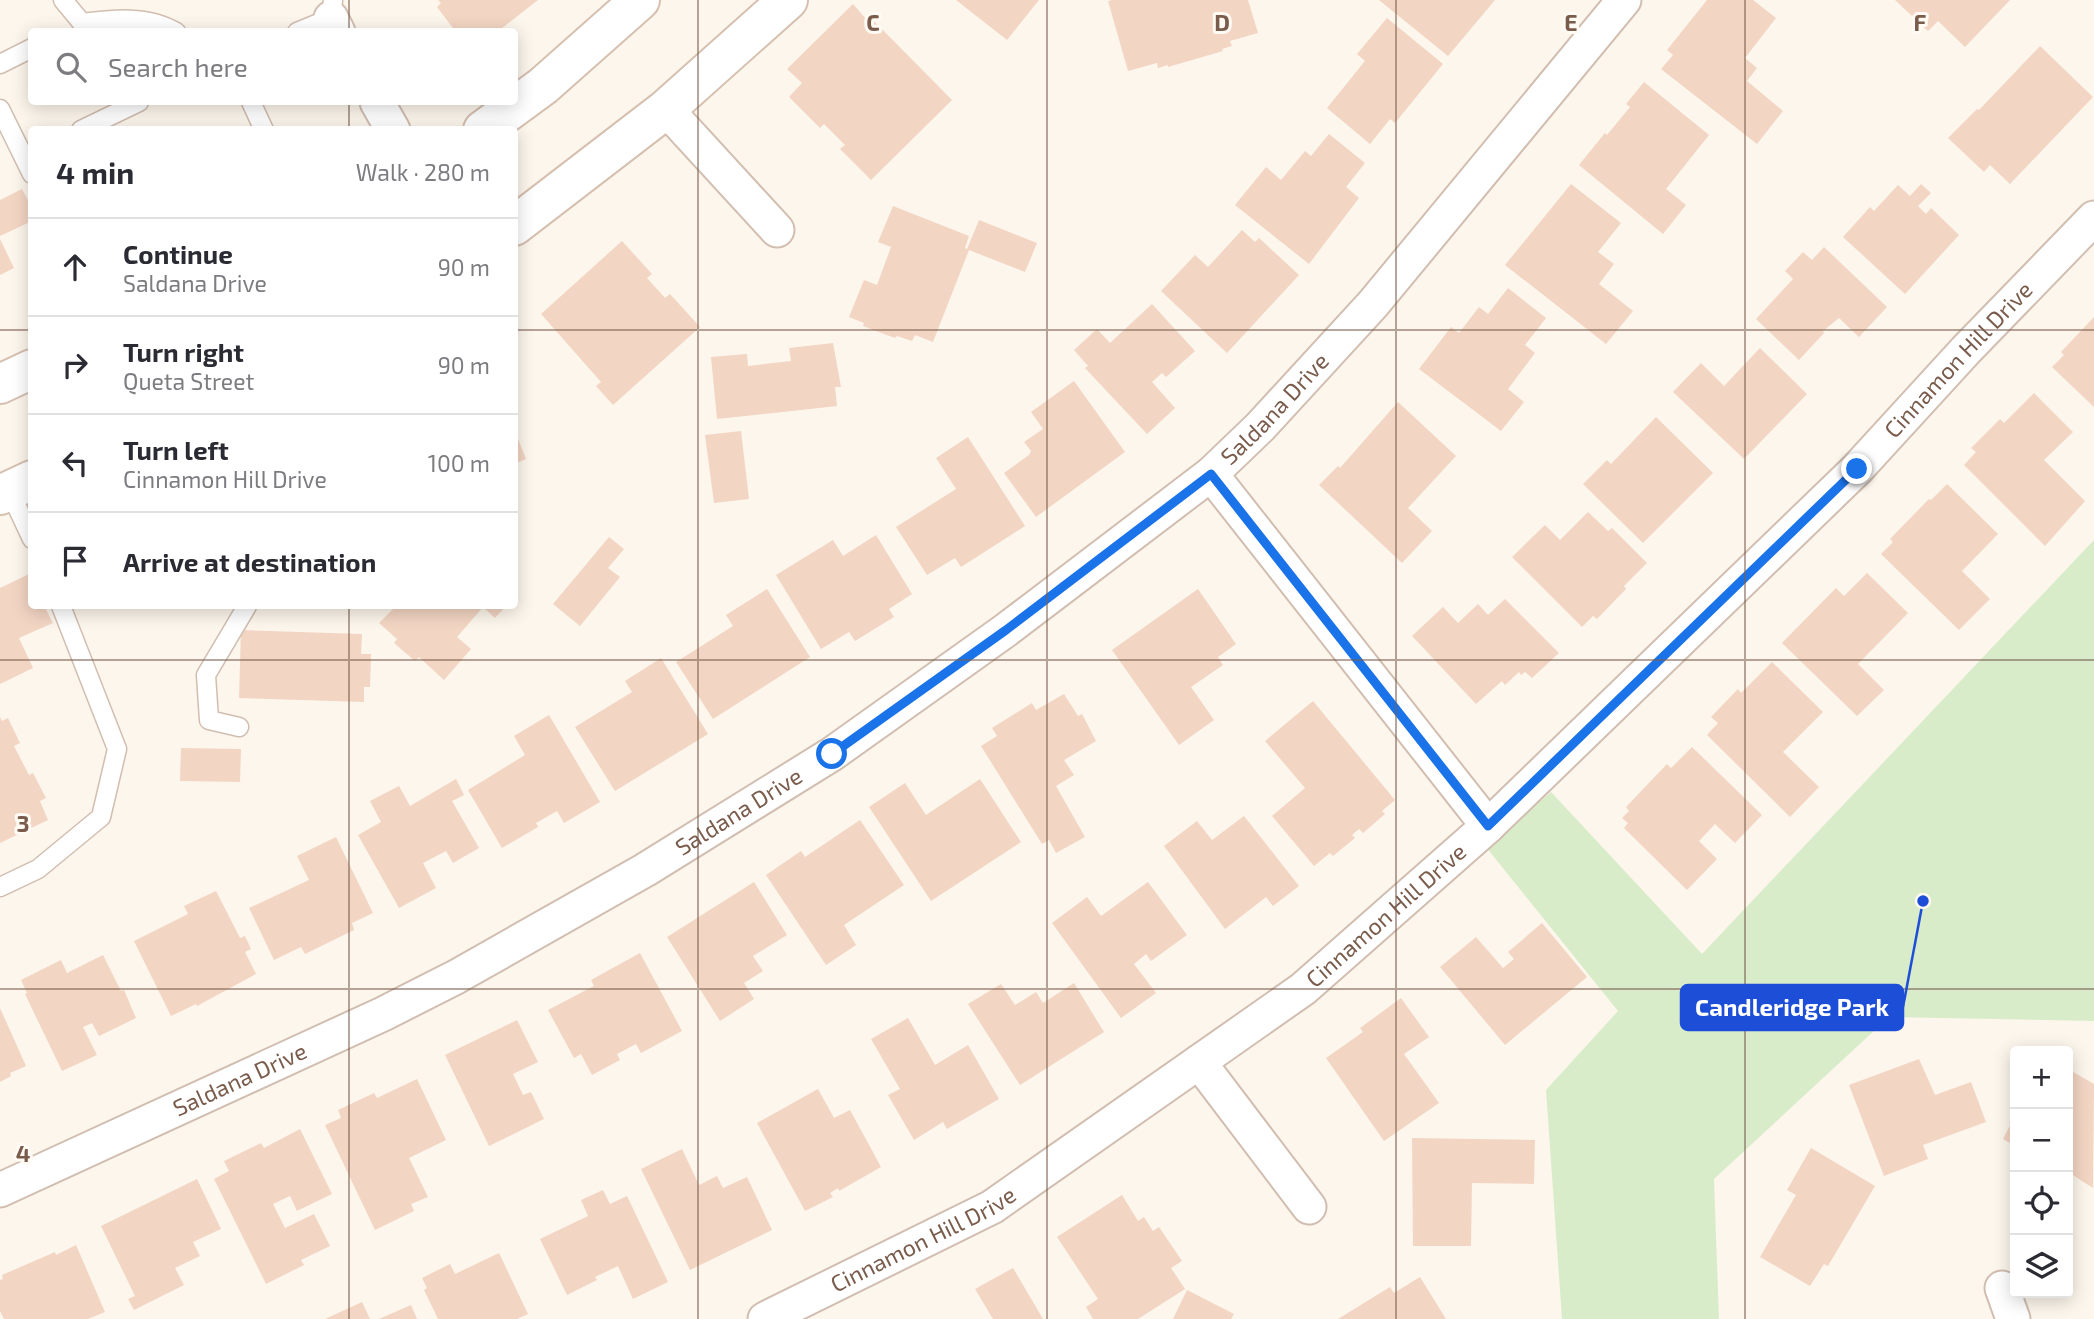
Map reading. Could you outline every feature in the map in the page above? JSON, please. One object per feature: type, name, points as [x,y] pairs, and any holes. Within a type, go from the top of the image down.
[{"type":"main road","points":[[518,104],[543,86],[639,0]]},
{"type":"main road","points":[[518,223],[666,109],[780,3]]},
{"type":"main road","points":[[488,126],[517,105]]},
{"type":"main road","points":[[0,384],[28,371]]},
{"type":"street","name":"Saldana Drive","points":[[0,1190],[456,977],[645,870],[832,754],[1006,630],[1211,474],[1260,427],[1373,304],[1624,0]]},
{"type":"street","points":[[379,105],[391,126]]},
{"type":"street","points":[[666,109],[778,230]]},
{"type":"street","name":"Cinnamon Hill Drive","points":[[765,1319],[992,1207],[1303,989],[1488,826],[1857,469],[1966,350],[2094,218]]},
{"type":"street","points":[[1211,474],[1488,826]]},
{"type":"street","points":[[1199,1062],[1309,1207]]},
{"type":"lane","points":[[63,0],[82,23]]},
{"type":"lane","points":[[306,28],[334,16]]},
{"type":"lane","points":[[73,28],[82,23],[120,18],[169,28]]},
{"type":"lane","points":[[0,64],[28,50]]},
{"type":"lane","points":[[89,126],[133,105]]},
{"type":"lane","points":[[252,105],[262,126]]},
{"type":"lane","points":[[0,108],[27,155]]},
{"type":"lane","points":[[14,488],[28,528]]},
{"type":"lane","points":[[0,887],[38,869],[101,817],[117,749],[62,609]]},
{"type":"lane","points":[[239,727],[209,720],[206,675],[245,609]]},
{"type":"green space","points":[[2094,540],[2094,1021],[1889,1017],[1714,1179],[1719,1319],[1562,1319],[1546,1090],[1618,1011],[1486,847],[1551,792],[1702,954]]},
{"type":"building","points":[[438,0],[538,0],[502,28],[453,28],[437,7],[441,3]]},
{"type":"building","points":[[956,0],[1039,0],[1007,40]]},
{"type":"building","points":[[1248,0],[1258,33],[1230,41],[1232,46],[1222,49],[1223,51],[1168,67],[1158,68],[1157,63],[1128,71],[1108,1]]},
{"type":"building","points":[[1379,0],[1495,0],[1448,56]]},
{"type":"building","points":[[1707,0],[1753,0],[1776,18],[1745,58],[1757,68],[1747,81],[1783,111],[1757,144],[1661,69],[1673,55],[1667,50]]},
{"type":"building","points":[[1895,0],[2010,0],[1965,47],[1938,21],[1928,31]]},
{"type":"building","points":[[853,4],[865,18],[868,15],[952,100],[871,180],[840,149],[845,145],[824,124],[820,128],[789,97],[802,83],[787,69]]},
{"type":"building","points":[[1387,18],[1443,64],[1395,123],[1390,119],[1370,144],[1327,108],[1365,61],[1357,54]]},
{"type":"building","points":[[2040,46],[2093,97],[2010,184],[1990,165],[1984,172],[1948,138],[1979,110]]},
{"type":"building","points":[[1644,82],[1709,135],[1666,189],[1686,205],[1663,234],[1579,165],[1630,107],[1626,104]]},
{"type":"building","points":[[1329,134],[1365,163],[1346,187],[1359,198],[1309,264],[1235,205],[1266,167],[1281,180],[1305,151],[1311,156]]},
{"type":"building","points":[[1571,184],[1621,223],[1598,252],[1614,264],[1599,284],[1633,311],[1606,344],[1505,265]]},
{"type":"building","points":[[1921,184],[1931,193],[1918,206],[1926,214],[1931,208],[1959,235],[1905,294],[1843,237],[1870,207],[1874,211],[1898,185],[1910,196]]},
{"type":"building","points":[[22,189],[28,200],[28,223],[0,236],[0,200]]},
{"type":"building","points":[[893,206],[969,236],[965,248],[967,249],[979,220],[1037,243],[1025,272],[969,250],[933,342],[915,335],[912,341],[897,336],[895,338],[863,326],[864,323],[849,317],[864,280],[877,285],[891,247],[878,242]]},
{"type":"building","points":[[1242,230],[1255,242],[1259,238],[1299,275],[1227,353],[1161,291],[1195,255],[1208,267]]},
{"type":"building","points":[[0,239],[14,268],[0,275]]},
{"type":"building","points":[[622,241],[652,274],[647,278],[665,298],[670,294],[700,327],[613,405],[596,386],[601,382],[541,314]]},
{"type":"building","points":[[1824,247],[1887,307],[1859,337],[1839,318],[1823,331],[1799,360],[1756,319],[1793,279],[1785,271],[1803,252],[1812,260]]},
{"type":"building","points":[[1508,288],[1546,318],[1525,345],[1535,353],[1508,389],[1524,402],[1501,431],[1419,369],[1451,327],[1459,333],[1479,307],[1488,314]]},
{"type":"building","points":[[1152,304],[1195,351],[1166,377],[1162,373],[1152,382],[1175,408],[1147,434],[1085,368],[1088,366],[1074,350],[1097,329],[1110,343]]},
{"type":"building","points":[[2094,317],[2094,407],[2052,367],[2064,355],[2061,352]]},
{"type":"building","points":[[833,343],[841,387],[835,387],[837,406],[717,419],[711,357],[747,354],[748,366],[791,361],[789,348]]},
{"type":"building","points":[[1760,348],[1807,394],[1744,459],[1673,392],[1701,363],[1724,386]]},
{"type":"building","points":[[1074,381],[1125,452],[1036,517],[1004,473],[1029,455],[1031,451],[1024,442],[1043,429],[1031,412]]},
{"type":"building","points":[[2034,393],[2073,432],[2044,460],[2085,501],[2045,546],[1964,465],[1976,452],[1971,448],[2000,419],[2004,423]]},
{"type":"building","points":[[1398,402],[1456,456],[1408,508],[1432,531],[1402,563],[1319,485],[1338,466],[1340,468]]},
{"type":"building","points":[[1656,417],[1713,473],[1643,543],[1583,484],[1607,460],[1611,464]]},
{"type":"building","points":[[741,431],[749,499],[714,503],[705,435]]},
{"type":"building","points":[[968,437],[1025,526],[961,567],[955,558],[927,575],[896,527],[956,489],[936,458]]},
{"type":"building","points":[[518,439],[526,459],[518,462]]},
{"type":"building","points":[[1947,484],[1998,534],[1962,571],[1990,599],[1959,630],[1881,554],[1893,542],[1890,539]]},
{"type":"building","points":[[1588,512],[1608,531],[1612,528],[1647,563],[1597,619],[1593,616],[1582,627],[1512,557],[1545,525],[1560,540]]},
{"type":"building","points":[[876,535],[912,594],[889,609],[894,617],[855,641],[849,632],[821,649],[776,575],[833,540],[843,556]]},
{"type":"building","points":[[609,537],[624,549],[608,568],[620,577],[580,626],[553,604]]},
{"type":"building","points":[[1867,573],[1908,613],[1858,664],[1884,690],[1857,716],[1782,643],[1836,588],[1844,596]]},
{"type":"building","points":[[28,574],[28,609],[46,609],[53,623],[19,638],[33,668],[0,684],[0,588]]},
{"type":"building","points":[[767,589],[810,657],[713,719],[676,662],[733,626],[726,615]]},
{"type":"building","points":[[1198,589],[1236,644],[1218,657],[1223,665],[1191,687],[1214,720],[1179,745],[1112,650]]},
{"type":"building","points":[[1505,599],[1559,653],[1532,678],[1525,672],[1521,675],[1519,672],[1505,685],[1502,681],[1476,704],[1412,636],[1443,607],[1458,623],[1478,604],[1488,615]]},
{"type":"building","points":[[393,609],[481,609],[457,637],[471,649],[444,680],[419,657],[415,661],[394,643],[397,639],[379,623]]},
{"type":"building","points":[[485,609],[503,609],[495,618]]},
{"type":"building","points":[[241,630],[362,634],[361,654],[371,654],[370,687],[364,687],[364,702],[239,698]]},
{"type":"building","points":[[661,658],[708,734],[615,791],[575,727],[632,692],[625,681]]},
{"type":"building","points":[[1772,662],[1823,712],[1783,752],[1819,787],[1790,817],[1707,735],[1718,723],[1711,717],[1738,689],[1741,693]]},
{"type":"building","points":[[1064,694],[1078,716],[1082,714],[1096,741],[1064,760],[1074,775],[1056,786],[1085,837],[1056,853],[1049,840],[1042,844],[981,746],[997,736],[992,728],[1032,703],[1036,710]]},
{"type":"building","points":[[1313,701],[1395,800],[1382,811],[1385,814],[1363,833],[1359,829],[1352,835],[1355,838],[1333,856],[1330,853],[1314,866],[1272,816],[1305,788],[1265,741]]},
{"type":"building","points":[[549,715],[600,802],[564,823],[557,811],[536,823],[538,827],[502,848],[468,790],[525,755],[514,736]]},
{"type":"building","points":[[0,717],[2,721],[8,718],[20,743],[14,746],[29,775],[33,773],[46,798],[40,801],[48,820],[0,843]]},
{"type":"building","points":[[1692,747],[1762,815],[1735,843],[1715,824],[1699,841],[1717,859],[1687,890],[1624,828],[1628,823],[1622,818],[1629,811],[1626,807],[1667,764],[1671,768]]},
{"type":"building","points":[[181,748],[241,749],[240,782],[180,781]]},
{"type":"building","points":[[456,779],[464,795],[452,801],[479,848],[453,863],[446,851],[423,863],[436,888],[399,908],[358,835],[381,822],[370,801],[399,786],[410,806]]},
{"type":"building","points":[[980,779],[1021,842],[931,901],[869,807],[905,783],[926,815]]},
{"type":"building","points":[[1244,816],[1299,886],[1273,906],[1266,897],[1225,929],[1164,846],[1197,821],[1212,840]]},
{"type":"building","points":[[860,820],[904,885],[844,925],[856,945],[826,965],[766,875],[801,851],[805,857]]},
{"type":"building","points":[[336,837],[373,913],[352,923],[354,930],[305,954],[301,947],[274,960],[249,908],[309,880],[297,856]]},
{"type":"building","points":[[754,882],[787,935],[753,956],[763,971],[744,983],[754,999],[720,1021],[667,937]]},
{"type":"building","points":[[1148,882],[1187,935],[1151,961],[1146,954],[1134,964],[1156,993],[1121,1018],[1052,923],[1087,897],[1101,916]]},
{"type":"building","points":[[216,891],[240,938],[245,936],[251,949],[245,952],[256,974],[197,1006],[196,1004],[171,1016],[134,941],[188,914],[184,906]]},
{"type":"building","points":[[1542,923],[1587,977],[1505,1045],[1440,967],[1476,937],[1503,968],[1514,959],[1508,952]]},
{"type":"building","points":[[640,953],[682,1031],[641,1053],[636,1044],[617,1054],[620,1060],[592,1075],[581,1054],[574,1058],[548,1010],[594,986],[591,980]]},
{"type":"building","points":[[103,955],[121,991],[124,990],[136,1018],[99,1036],[92,1023],[83,1027],[97,1055],[62,1071],[25,994],[27,993],[21,980],[61,960],[67,973]]},
{"type":"building","points":[[1074,983],[1104,1032],[1020,1085],[968,1004],[1001,984],[1015,1005],[1036,992],[1043,1003]]},
{"type":"building","points":[[1401,998],[1429,1037],[1404,1054],[1439,1103],[1384,1141],[1326,1058],[1363,1032],[1360,1028]]},
{"type":"building","points":[[0,1008],[26,1066],[10,1073],[11,1076],[0,1082]]},
{"type":"building","points":[[908,1018],[935,1065],[968,1045],[999,1099],[947,1129],[943,1122],[914,1140],[888,1095],[900,1089],[871,1039]]},
{"type":"building","points":[[517,1020],[538,1062],[513,1074],[523,1095],[531,1092],[544,1119],[489,1146],[445,1055]]},
{"type":"building","points":[[1919,1059],[1935,1095],[1971,1082],[1986,1122],[1923,1145],[1928,1159],[1884,1176],[1849,1085]]},
{"type":"building","points":[[2073,1072],[2094,1084],[2093,1188],[2073,1175]]},
{"type":"building","points":[[417,1079],[446,1140],[409,1158],[428,1197],[411,1204],[414,1211],[375,1230],[325,1125],[341,1118],[338,1110],[374,1093],[377,1098]]},
{"type":"building","points":[[818,1089],[834,1118],[850,1110],[881,1167],[839,1191],[838,1188],[830,1193],[833,1197],[805,1211],[757,1123]]},
{"type":"building","points":[[2010,1126],[2010,1143],[2003,1139]]},
{"type":"building","points":[[300,1129],[332,1194],[297,1211],[290,1196],[273,1204],[285,1228],[314,1214],[330,1246],[301,1260],[304,1265],[266,1284],[214,1179],[229,1171],[224,1161],[261,1143],[264,1148]]},
{"type":"building","points":[[1412,1138],[1535,1140],[1534,1184],[1472,1183],[1471,1246],[1413,1246]]},
{"type":"building","points":[[1811,1148],[1875,1186],[1828,1266],[1824,1264],[1810,1286],[1760,1257],[1796,1195],[1787,1190]]},
{"type":"building","points":[[682,1149],[699,1185],[717,1176],[723,1188],[747,1177],[772,1230],[690,1270],[641,1169]]},
{"type":"building","points":[[197,1179],[221,1229],[193,1242],[200,1256],[175,1268],[184,1285],[134,1310],[128,1299],[135,1296],[101,1226]]},
{"type":"building","points":[[603,1190],[610,1204],[627,1196],[668,1282],[633,1299],[618,1266],[567,1295],[540,1239],[588,1216],[581,1200]]},
{"type":"building","points":[[1122,1195],[1138,1221],[1144,1217],[1153,1231],[1159,1227],[1182,1261],[1171,1268],[1185,1289],[1138,1319],[1093,1319],[1086,1307],[1098,1299],[1057,1237]]},
{"type":"building","points":[[76,1245],[105,1312],[88,1319],[4,1319],[0,1311],[2,1275]]},
{"type":"building","points":[[499,1253],[528,1314],[517,1319],[438,1319],[424,1290],[427,1288],[422,1278],[450,1264],[455,1274]]},
{"type":"building","points":[[1013,1268],[1043,1319],[993,1319],[975,1289]]},
{"type":"building","points":[[1420,1277],[1446,1319],[1338,1319],[1390,1287],[1394,1293]]},
{"type":"building","points":[[1187,1290],[1234,1314],[1231,1319],[1173,1319]]},
{"type":"building","points":[[362,1302],[370,1319],[325,1319]]},
{"type":"building","points":[[411,1305],[417,1319],[379,1319]]},
{"type":"place","name":"Candleridge Park","points":[[1923,901]]},
{"type":"route","points":[[832,754],[1006,630],[1211,474],[1488,826],[1857,469]]}]
